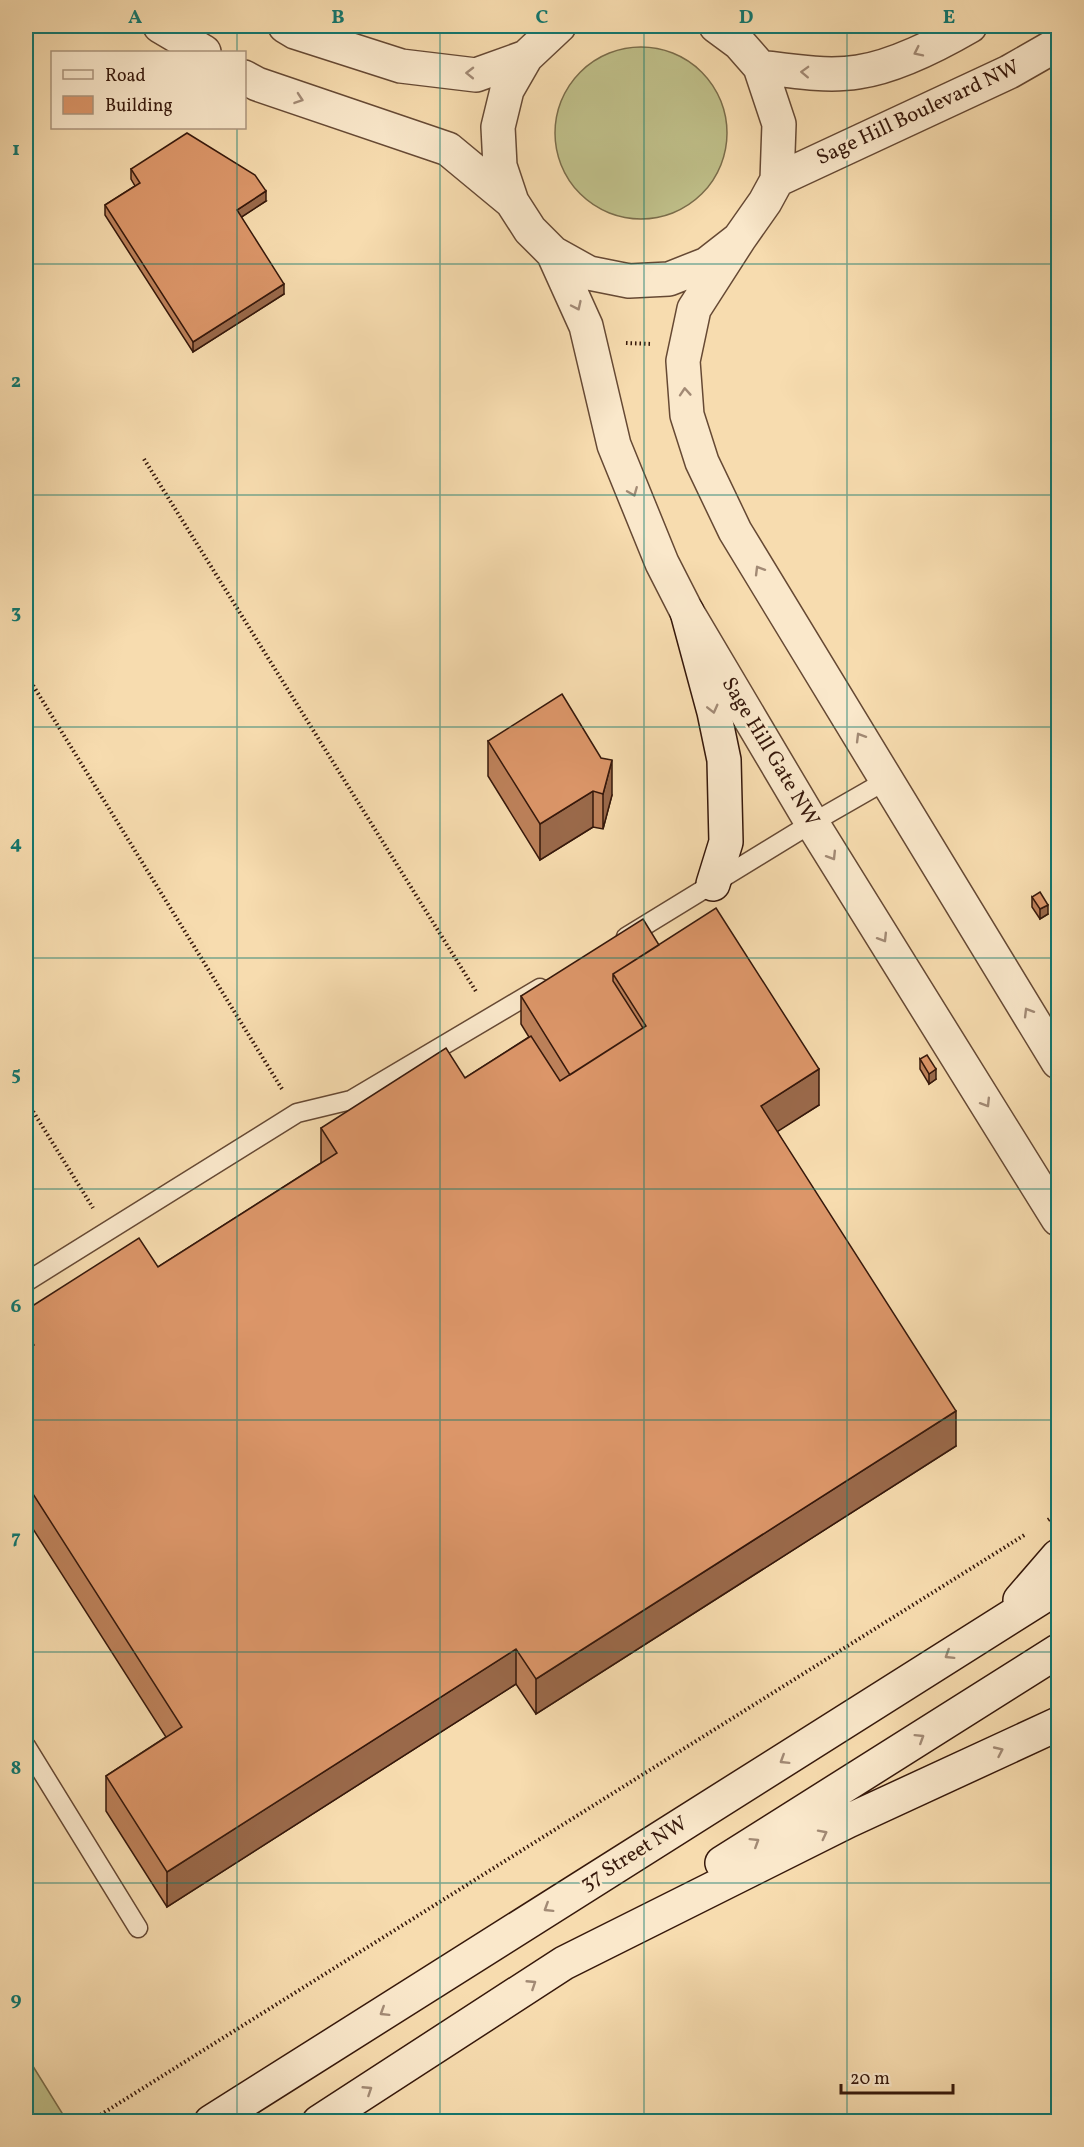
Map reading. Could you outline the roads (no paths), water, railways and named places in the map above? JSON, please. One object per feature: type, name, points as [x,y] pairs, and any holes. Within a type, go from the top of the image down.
[{"type":"street","points":[[160,26],[202,51]]},
{"type":"street","points":[[285,26],[295,32],[401,66],[476,75],[526,57]]},
{"type":"street","points":[[559,26],[526,57],[507,90],[498,127],[500,166],[512,202],[530,230],[553,253],[589,273],[629,282],[669,279],[707,264],[739,239]]},
{"type":"street","points":[[716,26],[739,43],[760,67],[779,124],[777,180],[765,202],[694,309],[683,361],[687,415],[702,462],[735,531],[1059,1062]]},
{"type":"street","points":[[760,67],[801,73],[858,72],[903,59],[970,26]]},
{"type":"street","name":"Sage Hill Boulevard NW","points":[[777,180],[1009,72],[1059,44]]},
{"type":"street","points":[[246,78],[257,84],[448,149],[512,202]]},
{"type":"street","name":"Sage Hill Gate NW","points":[[553,253],[586,326],[614,445],[662,563],[687,612],[812,823],[1059,1219]]},
{"type":"street","points":[[687,612],[714,712],[724,760],[726,842],[714,884]]},
{"type":"street","points":[[999,1624],[1059,1556]]},
{"type":"street","name":"37 Street NW","points":[[210,2121],[1059,1587]]},
{"type":"street","points":[[319,2121],[564,1963],[1059,1651]]},
{"type":"street","points":[[564,1963],[848,1821],[1059,1724]]},
{"type":"lane","points":[[613,944],[886,780]]},
{"type":"lane","points":[[26,1282],[297,1113],[351,1100],[552,981]]},
{"type":"lane","points":[[26,1746],[138,1928]]}]
